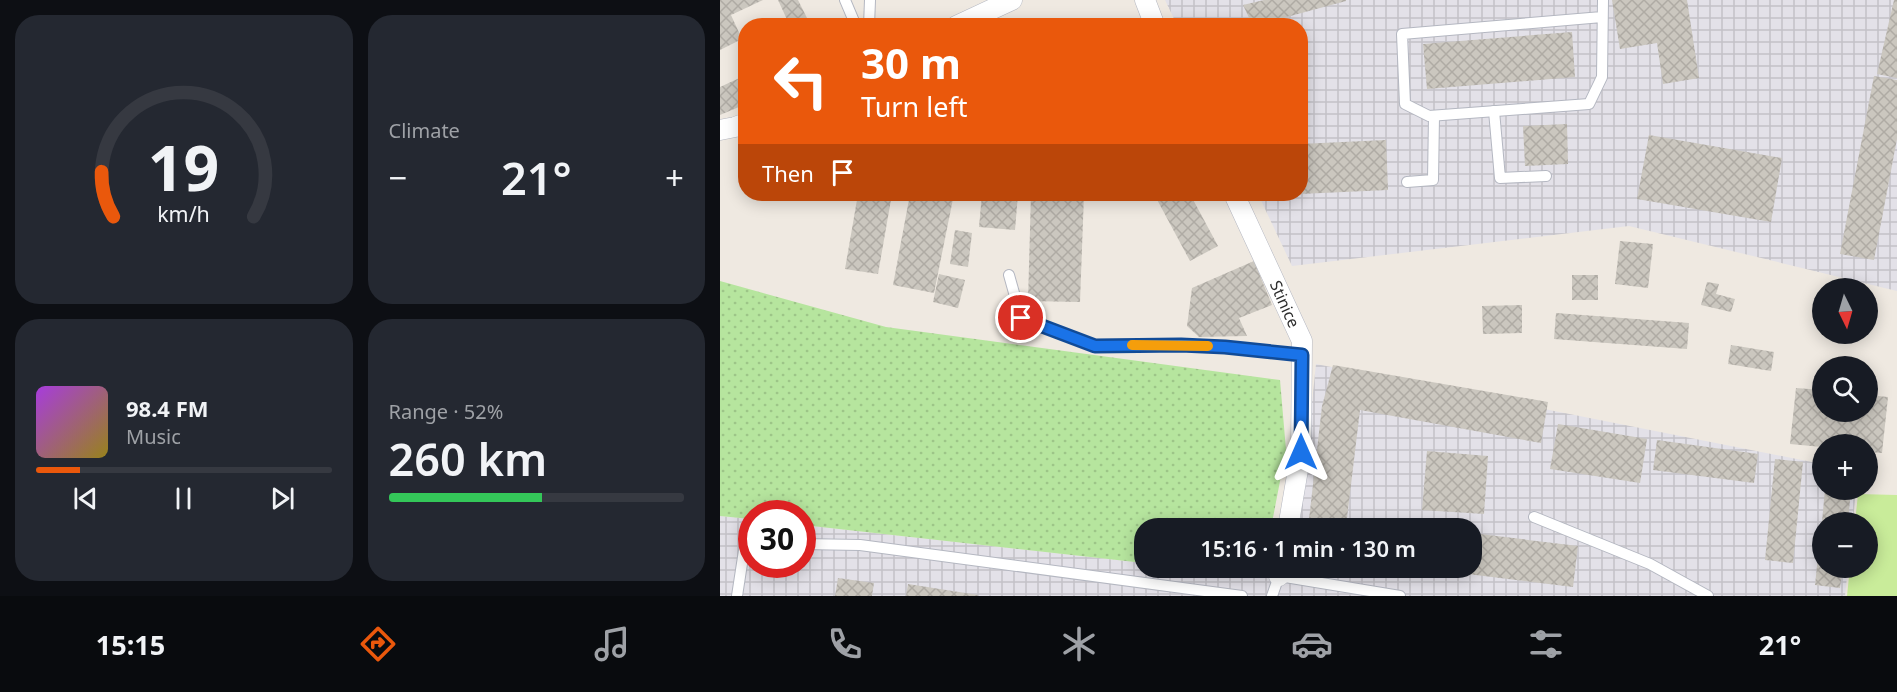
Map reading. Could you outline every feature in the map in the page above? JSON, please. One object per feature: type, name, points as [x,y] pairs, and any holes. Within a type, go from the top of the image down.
[{"type":"street","points":[[973,18],[1012,0]]},
{"type":"street","points":[[1145,0],[1152,18]]},
{"type":"street","points":[[720,130],[738,126]]},
{"type":"street","name":"Stinice","points":[[1237,201],[1302,341],[1301,452],[1290,518]]},
{"type":"lane","points":[[845,0],[853,18]]},
{"type":"lane","points":[[869,18],[870,0]]},
{"type":"lane","points":[[1602,17],[1402,34],[1405,104],[1429,116],[1434,116],[1589,104],[1602,77],[1603,0]]},
{"type":"lane","points":[[1494,111],[1500,178],[1546,176]]},
{"type":"lane","points":[[1407,182],[1433,180],[1434,116]]},
{"type":"lane","points":[[1009,275],[1021,318],[1095,346],[1181,345],[1302,355]]},
{"type":"lane","points":[[1534,517],[1650,564],[1708,596]]},
{"type":"lane","points":[[816,544],[860,545],[1242,596]]},
{"type":"lane","points":[[737,596],[740,578]]},
{"type":"lane","points":[[1272,596],[1278,578]]},
{"type":"lane","points":[[1310,578],[1400,596]]},
{"type":"shaded area","points":[[1165,0],[1897,0],[1897,291],[1878,286],[1878,278],[1843,278],[1629,226],[1292,266],[1261,201],[1308,201],[1308,18],[1174,18]]},
{"type":"shaded area","points":[[1316,364],[1812,462],[1812,500],[1855,500],[1854,512],[1812,512],[1812,578],[1847,578],[1845,596],[720,596],[720,516],[738,518],[738,578],[816,578],[816,526],[1134,562],[1134,578],[1482,578],[1482,518],[1300,518]]},
{"type":"green space","points":[[720,281],[886,327],[1280,380],[1286,450],[1273,518],[1134,518],[1134,562],[816,526],[816,500],[738,500],[738,518],[720,516]]},
{"type":"green space","points":[[1878,495],[1897,495],[1897,596],[1847,596],[1849,578],[1878,578],[1878,512],[1856,512],[1857,500],[1878,500]]},
{"type":"building","points":[[720,0],[763,0],[731,15],[738,30],[738,41],[720,50]]},
{"type":"building","points":[[778,0],[798,0],[807,18],[786,18]]},
{"type":"building","points":[[1264,0],[1346,0],[1283,18],[1249,18],[1243,5]]},
{"type":"building","points":[[1612,0],[1687,0],[1699,78],[1663,84],[1657,43],[1620,49]]},
{"type":"building","points":[[1894,0],[1897,0],[1897,78],[1877,74]]},
{"type":"building","points":[[1572,32],[1575,77],[1427,89],[1423,44]]},
{"type":"building","points":[[1874,76],[1897,80],[1897,139],[1874,260],[1840,254]]},
{"type":"building","points":[[738,79],[738,107],[720,115],[720,87]]},
{"type":"building","points":[[1567,124],[1568,164],[1525,166],[1523,126]]},
{"type":"building","points":[[1649,135],[1782,158],[1771,222],[1637,199]]},
{"type":"building","points":[[1386,140],[1388,190],[1308,194],[1308,144]]},
{"type":"building","points":[[857,201],[891,201],[878,274],[845,269]]},
{"type":"building","points":[[909,201],[953,201],[934,293],[893,285]]},
{"type":"building","points":[[981,201],[1017,201],[1015,230],[979,227]]},
{"type":"building","points":[[1031,201],[1084,201],[1080,302],[1028,301]]},
{"type":"building","points":[[1158,201],[1194,201],[1218,246],[1190,261]]},
{"type":"building","points":[[955,230],[972,233],[968,267],[950,264]]},
{"type":"building","points":[[1620,241],[1653,244],[1648,288],[1615,284]]},
{"type":"building","points":[[1254,261],[1272,305],[1239,318],[1247,336],[1199,337],[1187,326],[1192,288]]},
{"type":"building","points":[[939,274],[965,280],[958,308],[933,302]]},
{"type":"building","points":[[1572,275],[1598,275],[1598,300],[1572,300]]},
{"type":"building","points":[[1707,282],[1719,284],[1716,294],[1735,299],[1731,312],[1701,305]]},
{"type":"building","points":[[1522,305],[1522,333],[1483,334],[1482,306]]},
{"type":"building","points":[[1556,313],[1689,323],[1687,349],[1554,339]]},
{"type":"building","points":[[1731,345],[1774,352],[1771,371],[1728,364]]},
{"type":"building","points":[[1333,365],[1548,402],[1541,443],[1360,410],[1347,518],[1309,518],[1322,406]]},
{"type":"building","points":[[1796,388],[1812,389],[1812,422],[1878,422],[1878,396],[1888,397],[1882,453],[1878,453],[1878,434],[1812,434],[1812,446],[1790,444]]},
{"type":"building","points":[[1558,424],[1647,439],[1640,483],[1550,469]]},
{"type":"building","points":[[1657,440],[1758,454],[1754,483],[1653,470]]},
{"type":"building","points":[[1427,451],[1488,456],[1484,514],[1422,510]]},
{"type":"building","points":[[1775,459],[1803,462],[1793,563],[1765,560]]},
{"type":"building","points":[[1824,500],[1850,500],[1849,512],[1823,512]]},
{"type":"building","points":[[1482,534],[1578,546],[1573,587],[1482,576]]},
{"type":"building","points":[[838,578],[874,583],[872,596],[835,596]]},
{"type":"building","points":[[1816,578],[1841,578],[1840,588],[1815,585]]},
{"type":"building","points":[[908,584],[978,595],[978,596],[906,596]]},
{"type":"slow traffic","points":[[1132,345],[1208,346]]},
{"type":"route","points":[[1021,318],[1095,346],[1181,345],[1302,355],[1301,452]]}]
